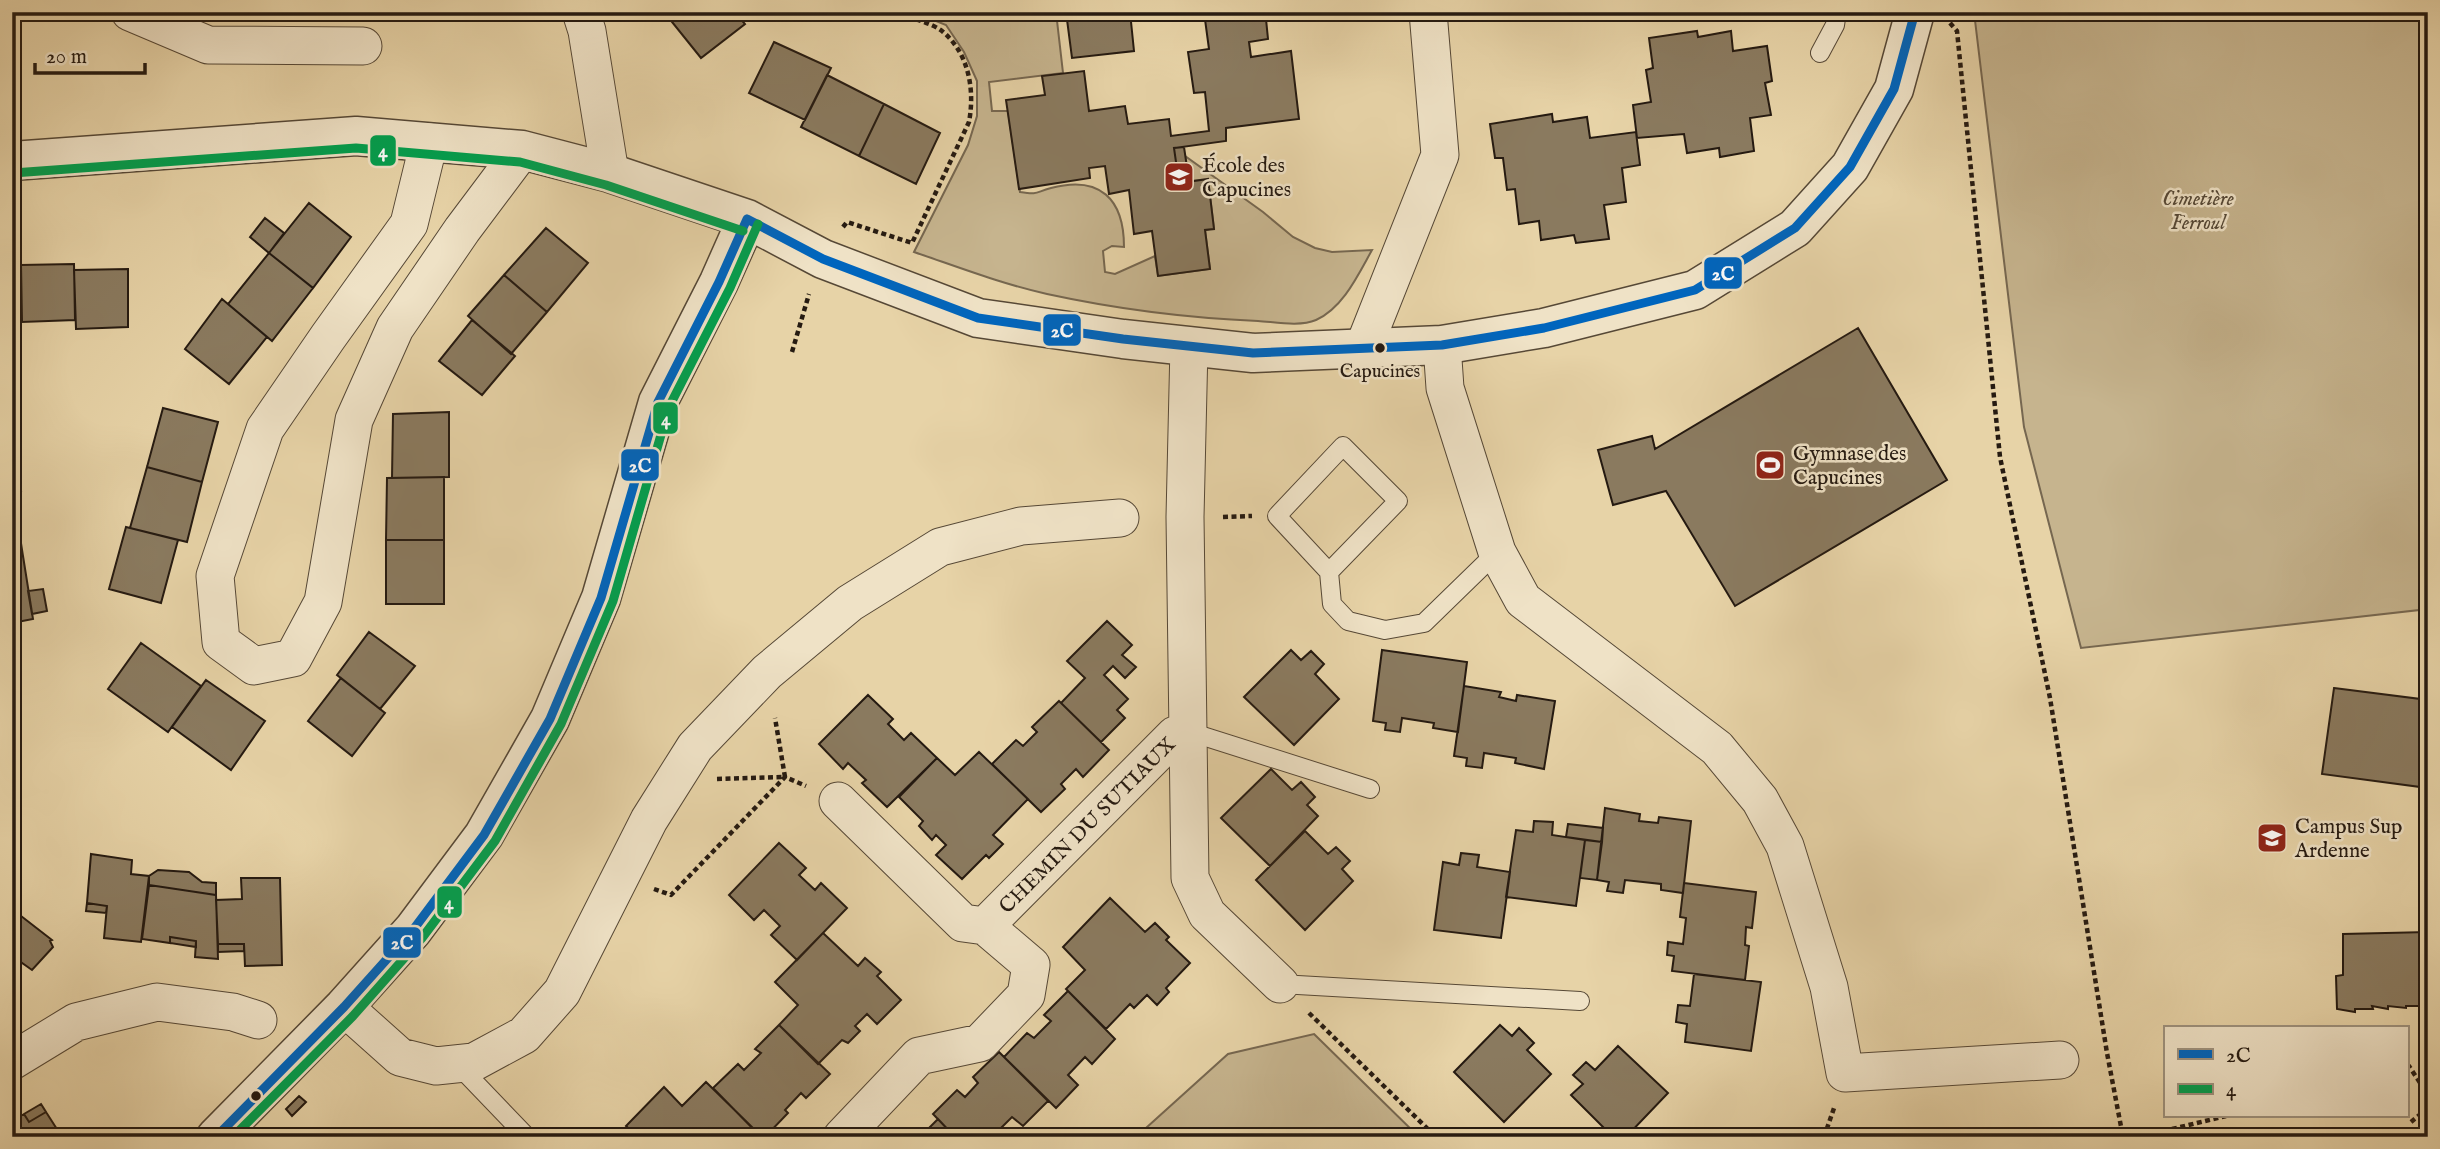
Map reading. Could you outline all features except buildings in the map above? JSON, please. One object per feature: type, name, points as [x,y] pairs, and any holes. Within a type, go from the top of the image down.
[{"type":"street","points":[[130,12],[208,45],[363,46]]},
{"type":"street","points":[[581,12],[587,31],[610,173]]},
{"type":"street","points":[[1363,349],[1440,155],[1429,12]]},
{"type":"street","points":[[12,161],[356,136],[522,150],[610,173],[747,219],[823,259],[978,318],[1123,339],[1253,353],[1442,345],[1544,328],[1695,290],[1795,228],[1850,167],[1894,89],[1914,16]]},
{"type":"street","points":[[429,142],[409,224],[265,429],[215,576],[221,642],[254,666],[293,658],[323,602],[354,420],[395,328],[462,230],[522,150]]},
{"type":"street","points":[[216,1137],[344,1007],[413,930],[484,835],[550,719],[601,598],[658,402],[719,282],[747,219]]},
{"type":"street","points":[[1442,345],[1445,388],[1497,552],[1523,600],[1717,748],[1760,800],[1785,846],[1829,987],[1845,1073],[2060,1060]]},
{"type":"street","points":[[1189,346],[1185,517],[1190,877],[1207,914],[1279,984]]},
{"type":"street","points":[[344,1007],[400,1057],[436,1066],[474,1062],[524,1035],[562,992],[649,820],[695,747],[767,672],[850,603],[940,548],[1021,526],[1120,518]]},
{"type":"street","name":"CHEMIN DU SUTIAUX","points":[[842,1137],[919,1056],[980,1043],[1026,995],[1031,965],[985,926],[1175,735],[1187,731]]},
{"type":"street","points":[[838,801],[963,923],[985,926]]},
{"type":"street","points":[[12,1062],[76,1023],[157,1002],[233,1012],[258,1020]]},
{"type":"lane","points":[[1820,53],[1835,25],[1838,12]]},
{"type":"lane","points":[[1329,572],[1398,501],[1343,446],[1277,516],[1329,572],[1332,604],[1348,621],[1385,630],[1424,623],[1497,552]]},
{"type":"lane","points":[[1187,731],[1370,789]]},
{"type":"lane","points":[[1279,984],[1580,1001]]},
{"type":"lane","points":[[457,1064],[527,1137]]},
{"type":"path","points":[[792,352],[803,310],[823,259],[846,222],[912,243],[969,122],[972,104],[971,80],[961,55],[940,29],[895,12]]},
{"type":"path","points":[[1914,16],[1945,17],[1957,31],[2000,457],[2050,698],[2123,1137]]},
{"type":"path","points":[[767,672],[785,777]]},
{"type":"path","points":[[620,877],[671,895],[785,777]]},
{"type":"path","points":[[674,780],[785,777],[838,801]]},
{"type":"path","points":[[1279,984],[1436,1137]]},
{"type":"path","points":[[2408,1066],[2428,1095]]},
{"type":"path","points":[[2412,1122],[2428,1108]]},
{"type":"path","points":[[2139,1137],[2218,1118]]},
{"type":"green space","points":[[914,12],[1056,12],[1063,73],[989,82],[992,111],[1008,111],[1020,192],[1034,193],[1068,185],[1083,185],[1096,188],[1114,204],[1123,230],[1124,247],[1112,246],[1103,251],[1105,272],[1115,274],[1155,256],[1158,276],[1210,269],[1205,230],[1214,228],[1208,180],[1189,181],[1185,156],[1293,237],[1315,248],[1332,252],[1372,250],[1342,299],[1326,315],[1310,322],[1287,324],[1178,315],[1047,294],[914,252],[968,145],[977,116],[977,81],[964,52],[946,25]]},
{"type":"green space","name":"Cimetière Ferroul","points":[[1974,12],[2428,12],[2428,609],[2081,648],[2024,427]]},
{"type":"green space","points":[[1314,1034],[1419,1137],[1136,1137],[1228,1054]]},
{"type":"transit line","name":"2C","points":[[747,219],[823,259],[978,318],[1123,339],[1253,353],[1442,345],[1544,328],[1695,290],[1795,228],[1850,167],[1894,89],[1915,12]]},
{"type":"transit line","name":"4","points":[[13,173],[356,148],[520,162],[606,185],[743,231]]},
{"type":"transit line","name":"2C","points":[[216,1137],[344,1007],[413,930],[484,835],[550,719],[601,598],[658,402],[719,282],[747,219]]},
{"type":"transit line","name":"4","points":[[233,1137],[353,1016],[422,938],[495,841],[561,724],[613,601],[669,407],[730,288],[758,224]]},
{"type":"place","name":"École des Capucines","points":[[1179,177]]},
{"type":"place","name":"Capucines","points":[[1380,348]]},
{"type":"place","name":"Gymnase des Capucines","points":[[1770,465]]},
{"type":"place","name":"Campus Sup Ardenne","points":[[2272,838]]}]
